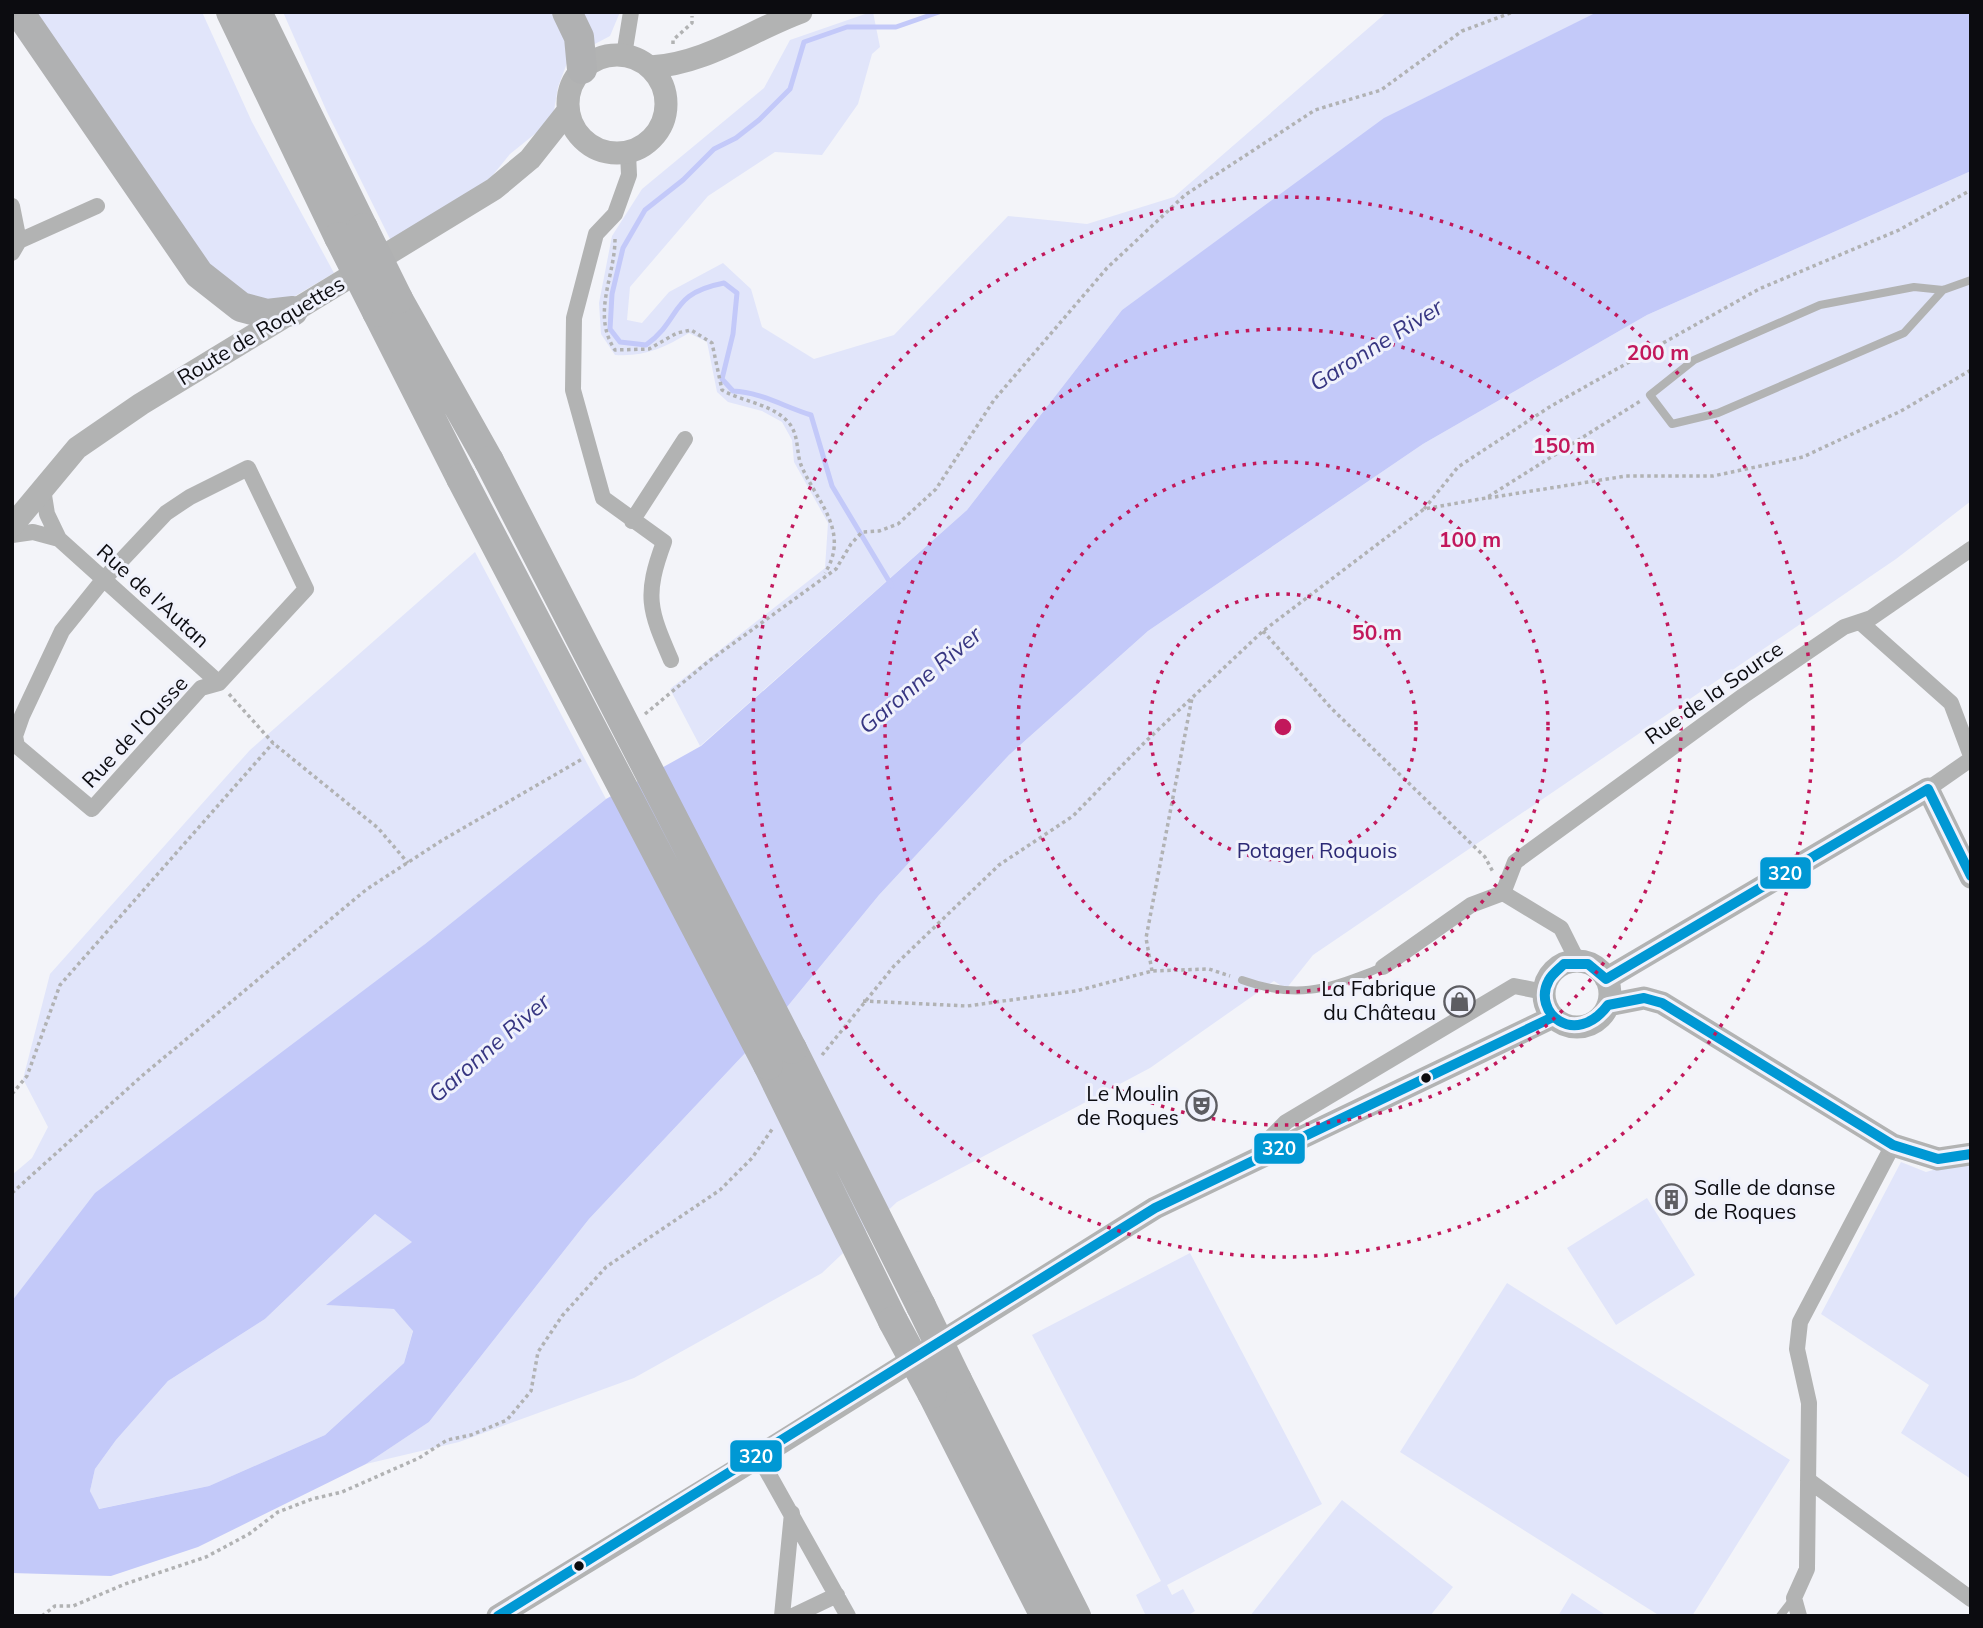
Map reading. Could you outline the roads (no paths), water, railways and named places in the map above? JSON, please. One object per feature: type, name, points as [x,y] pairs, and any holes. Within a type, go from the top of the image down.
[{"type":"highway","points":[[19,12],[199,274],[240,307],[267,314],[293,311]]},
{"type":"highway","points":[[231,12],[351,233],[387,306],[461,478],[792,1060],[893,1321],[945,1386],[1076,1616]]},
{"type":"highway","points":[[257,12],[351,233]]},
{"type":"highway","points":[[567,12],[579,37],[582,69]]},
{"type":"highway","points":[[387,306],[489,461],[792,1060],[921,1306],[945,1386],[1045,1616]]},
{"type":"street","points":[[624,55],[631,12]]},
{"type":"street","points":[[650,67],[666,92],[667,108],[663,124],[654,138],[628,153],[610,153],[595,148],[582,139],[573,126],[568,111],[571,89],[582,69],[595,60],[624,55],[650,67],[668,66],[709,54],[801,12]]},
{"type":"street","points":[[666,92],[709,54]]},
{"type":"street","name":"Route de Roquettes","points":[[12,526],[77,449],[141,404],[494,189],[530,159],[568,111]]},
{"type":"street","name":"Route de Roquettes","points":[[530,159],[582,139]]},
{"type":"street","points":[[628,153],[629,175],[615,214],[596,234],[574,318],[573,390],[603,498],[664,542],[653,572],[651,613],[671,660]]},
{"type":"street","points":[[12,206],[16,247],[97,206]]},
{"type":"street","points":[[632,521],[685,439]]},
{"type":"street","name":"Rue de l'Ousse","points":[[248,468],[306,589],[219,683],[201,688],[92,808],[17,746],[15,736],[34,687],[62,631],[103,580],[166,513],[190,497],[248,468]]},
{"type":"street","name":"Rue de l'Autan","points":[[43,489],[47,514],[59,540],[219,683]]},
{"type":"street","name":"Rue de l'Autan","points":[[12,536],[33,531],[59,540]]},
{"type":"street","name":"Rue de la Source","points":[[1503,893],[1515,862],[1743,696],[1844,627],[1860,622],[1971,549]]},
{"type":"street","points":[[1606,979],[1928,789],[1971,757],[1951,703],[1860,622]]},
{"type":"street","points":[[1928,789],[1971,877]]},
{"type":"street","points":[[1383,967],[1471,905],[1503,893],[1561,928],[1578,962]]},
{"type":"street","points":[[1578,962],[1598,968],[1606,979],[1610,995],[1608,1005],[1598,1020],[1578,1027],[1563,1024],[1546,1009],[1544,992],[1547,980],[1564,964],[1578,962]]},
{"type":"street","points":[[1270,1151],[1268,1140],[1286,1122],[1514,986],[1544,992]]},
{"type":"street","points":[[1608,1005],[1644,998],[1661,1003],[1893,1146],[1938,1159],[1971,1154]]},
{"type":"street","points":[[498,1616],[1155,1208],[1553,1017]]},
{"type":"street","points":[[1799,1616],[1794,1598],[1807,1569],[1809,1404],[1797,1349],[1801,1322],[1893,1146]]},
{"type":"street","points":[[758,1455],[848,1616]]},
{"type":"street","points":[[1808,1480],[1971,1599]]},
{"type":"street","points":[[782,1616],[792,1513]]},
{"type":"street","points":[[793,1616],[837,1595]]},
{"type":"lane","points":[[1942,290],[1904,333],[1718,413],[1672,424],[1650,396],[1693,360],[1820,305],[1914,287],[1942,290],[1971,280]]},
{"type":"lane","points":[[1242,980],[1295,993],[1330,987],[1383,967]]},
{"type":"lane","points":[[1780,1616],[1794,1598]]},
{"type":"water","name":"Garonne River","points":[[1597,12],[1971,12],[1971,171],[1647,315],[1423,444],[1148,631],[1009,755],[879,895],[778,1018],[589,1219],[429,1422],[366,1464],[198,1547],[111,1576],[12,1573],[12,1301],[95,1193],[425,944],[606,799],[701,746],[967,510],[1122,310],[1384,118]],"holes":[[[375,1214],[412,1242],[326,1305],[394,1309],[413,1331],[404,1363],[325,1435],[209,1486],[99,1509],[90,1491],[95,1469],[116,1440],[168,1381],[265,1319]]]},
{"type":"waterway","points":[[892,586],[832,486],[811,415],[763,397],[733,391],[722,379],[733,334],[737,293],[724,283],[693,294],[684,300],[658,335],[646,345],[620,342],[610,329],[612,294],[623,248],[645,210],[683,180],[714,149],[736,138],[759,120],[790,89],[804,42],[847,27],[896,27],[939,12]]},
{"type":"place","name":"La Fabrique du Château","points":[[1459,1001]]},
{"type":"place","name":"Le Moulin de Roques","points":[[1202,1106]]},
{"type":"place","name":"Salle de danse de Roques","points":[[1671,1200]]},
{"type":"park label","name":"Potager Roquois","points":[[1317,851]]}]
